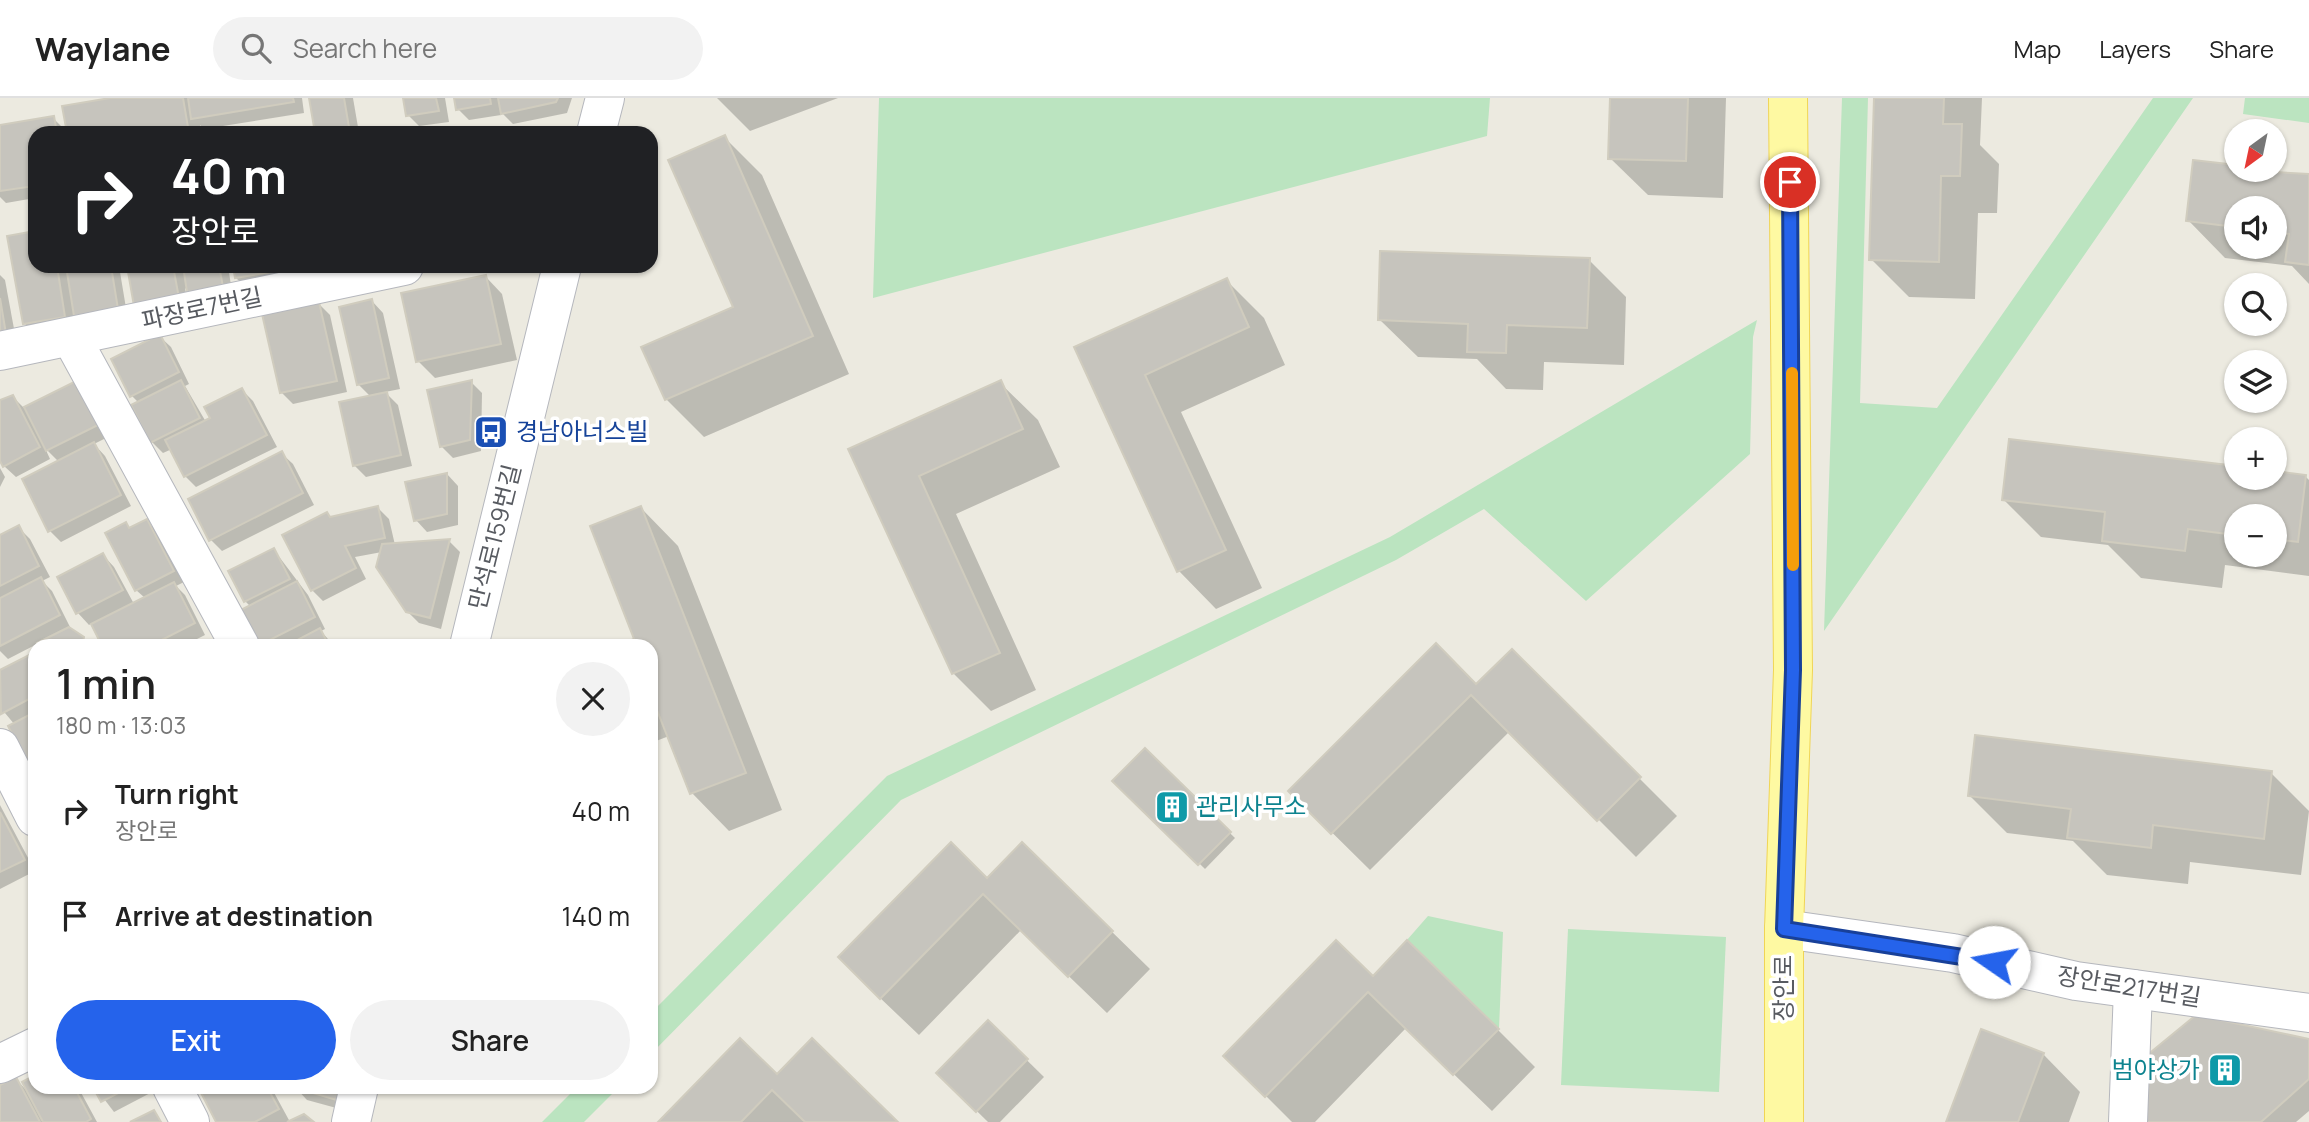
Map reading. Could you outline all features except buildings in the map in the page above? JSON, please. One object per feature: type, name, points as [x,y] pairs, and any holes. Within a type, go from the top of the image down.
[{"type":"main road","name":"장안로","points":[[1784,1122],[1784,929],[1793,670],[1788,98]]},
{"type":"street","points":[[598,126],[605,98]]},
{"type":"street","name":"파장로7번길","points":[[0,351],[371,273]]},
{"type":"street","name":"만석로159번길","points":[[471,639],[560,273]]},
{"type":"street","points":[[71,337],[236,639]]},
{"type":"street","points":[[0,748],[28,803]]},
{"type":"street","name":"장안로217번길","points":[[1784,929],[1953,953],[2076,981],[2309,1013]]},
{"type":"street","points":[[2128,1122],[2133,989]]},
{"type":"street","points":[[0,1064],[28,1050]]},
{"type":"street","points":[[176,1094],[190,1122]]},
{"type":"street","points":[[351,1122],[357,1094]]},
{"type":"green space","points":[[879,98],[1490,98],[1487,136],[873,298]]},
{"type":"green space","points":[[1842,98],[1868,98],[1860,403],[1937,408],[2153,98],[2193,98],[1824,631]]},
{"type":"green space","points":[[2245,98],[2309,98],[2309,123],[2243,114]]},
{"type":"green space","points":[[1757,320],[1753,337],[1750,454],[1586,601],[1484,509],[1396,560],[901,800],[658,1047],[658,1006],[887,776],[1390,537]]},
{"type":"green space","points":[[1428,916],[1503,932],[1499,1029],[1407,940]]},
{"type":"green space","points":[[1568,929],[1726,937],[1719,1092],[1561,1085]]},
{"type":"green space","points":[[570,1094],[612,1094],[584,1122],[542,1122]]},
{"type":"slow traffic","points":[[1792,373],[1793,565]]},
{"type":"place","name":"경남아너스빌","points":[[491,432]]},
{"type":"place","name":"관리사무소","points":[[1172,807]]},
{"type":"place","name":"범야상가","points":[[2225,1070]]},
{"type":"route","points":[[1790,182],[1793,670],[1784,929],[1953,953],[1994,962]]}]
